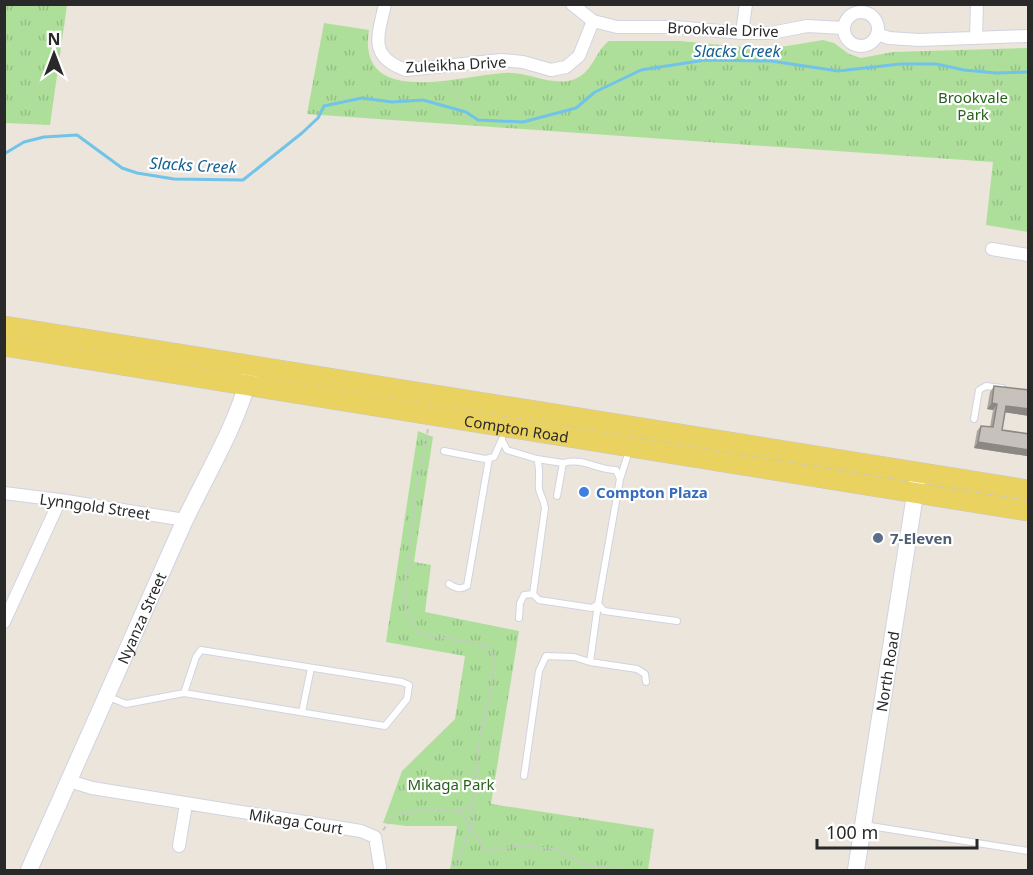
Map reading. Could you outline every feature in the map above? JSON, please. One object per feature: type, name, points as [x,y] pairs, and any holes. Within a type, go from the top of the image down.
[{"type":"main road","name":"Compton Road","points":[[4,326],[1029,490]]},
{"type":"main road","name":"Compton Road","points":[[4,346],[247,386],[504,434],[630,447],[1029,512]]},
{"type":"street","name":"Zuleikha Drive","points":[[385,4],[379,46],[383,58],[393,66],[406,70],[501,60],[523,62],[550,70],[566,67],[579,56],[592,21]]},
{"type":"street","name":"Brookvale Drive","points":[[572,4],[592,21],[617,27],[676,27],[742,33],[783,32],[807,26],[844,28]]},
{"type":"street","points":[[742,33],[746,4]]},
{"type":"street","points":[[976,38],[977,4]]},
{"type":"street","points":[[864,8],[877,22],[877,34],[871,43],[861,46],[847,39],[844,28],[848,18],[864,8]]},
{"type":"street","points":[[877,34],[889,38],[918,40],[1029,36]]},
{"type":"street","points":[[992,249],[1029,255]]},
{"type":"street","name":"Nyanza Street","points":[[29,870],[185,520],[232,424],[247,386],[251,366]]},
{"type":"street","name":"North Road","points":[[856,870],[919,473]]},
{"type":"street","name":"Lynngold Street","points":[[4,493],[185,520]]},
{"type":"street","points":[[5,622],[60,500]]},
{"type":"street","name":"Mikaga Court","points":[[69,781],[92,788],[361,831],[375,837]]},
{"type":"street","points":[[179,846],[186,804]]},
{"type":"street","points":[[375,837],[380,867]]},
{"type":"lane","points":[[974,419],[979,390],[986,386],[1007,389]]},
{"type":"lane","points":[[444,451],[485,459],[494,457],[504,434]]},
{"type":"lane","points":[[504,434],[507,450],[537,459],[563,463],[582,461],[605,470],[616,470],[620,479]]},
{"type":"lane","points":[[590,662],[620,479],[630,447]]},
{"type":"lane","points":[[449,584],[455,588],[467,586],[489,458]]},
{"type":"lane","points":[[533,594],[545,508],[544,499],[539,491],[540,468],[537,459]]},
{"type":"lane","points":[[556,496],[563,463]]},
{"type":"lane","points":[[533,594],[539,600],[592,608],[598,604]]},
{"type":"lane","points":[[519,618],[520,603],[524,595],[533,594]]},
{"type":"lane","points":[[598,604],[604,611],[676,621]]},
{"type":"lane","points":[[107,696],[126,704],[184,693],[385,726],[407,699],[409,685],[201,650],[196,657],[184,693]]},
{"type":"lane","points":[[524,776],[539,671],[546,656],[574,657],[590,662],[637,669],[645,674],[646,682]]},
{"type":"lane","points":[[302,712],[311,668]]},
{"type":"lane","points":[[863,825],[1029,851]]},
{"type":"path","points":[[428,429],[416,491],[404,603],[413,625],[421,634],[485,645],[495,658],[489,699],[480,736],[471,808],[471,825],[474,834],[486,852],[520,846],[558,849],[585,865],[625,870]]},
{"type":"path","points":[[375,837],[392,817],[471,808]]},
{"type":"path","points":[[459,811],[471,825]]},
{"type":"path","points":[[454,870],[471,825]]},
{"type":"green space","points":[[5,4],[67,5],[50,125],[5,123]]},
{"type":"green space","name":"Brookvale Park","points":[[324,23],[369,30],[369,55],[379,71],[395,79],[416,82],[505,73],[523,74],[551,81],[569,81],[587,71],[609,41],[680,41],[754,48],[787,46],[823,40],[834,43],[849,54],[861,58],[893,52],[1028,48],[1028,232],[986,225],[993,162],[307,114]]},
{"type":"green space","name":"Mikaga Park","points":[[418,431],[433,437],[414,562],[431,565],[425,612],[519,631],[491,804],[654,829],[648,870],[450,870],[457,826],[406,826],[383,823],[402,771],[455,719],[465,656],[386,642]]},
{"type":"building","points":[[994,386],[1029,390],[1029,409],[1006,406],[1002,430],[1029,434],[1029,450],[978,442],[981,426],[993,427],[997,404],[992,403]]},
{"type":"waterway","name":"Slacks Creek","points":[[4,154],[24,142],[44,137],[77,135],[122,168],[137,173],[174,179],[243,180],[302,133],[318,118],[324,106],[362,98],[392,102],[423,100],[466,112],[478,120],[523,122],[576,108],[595,92],[641,70],[705,60],[771,61],[838,71],[900,64],[936,64],[996,73],[1028,72]]},
{"type":"place","name":"Compton Plaza","points":[[584,492]]},
{"type":"place","name":"7-Eleven","points":[[878,538]]}]
